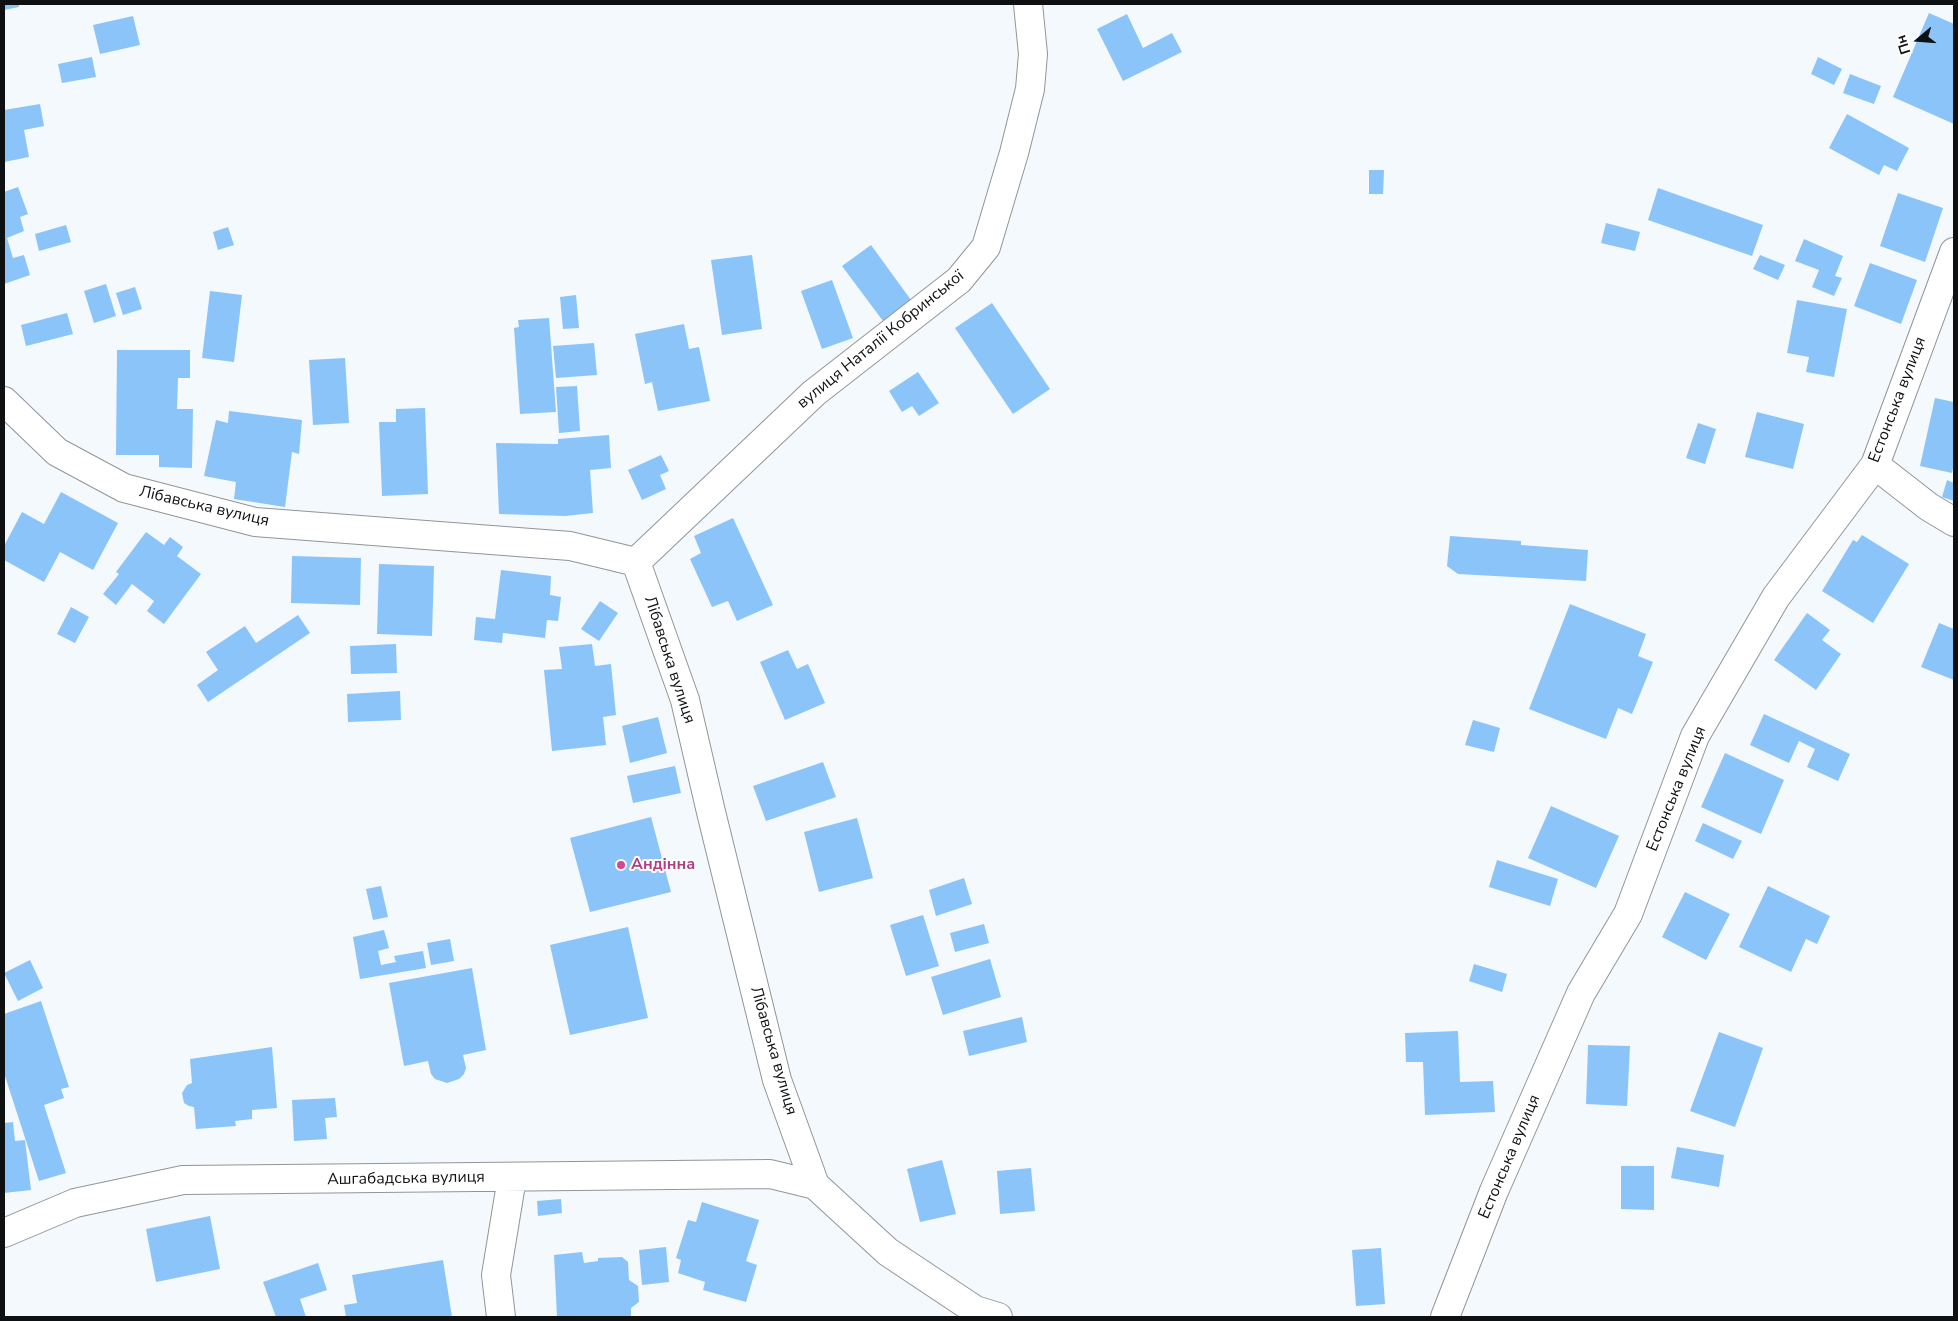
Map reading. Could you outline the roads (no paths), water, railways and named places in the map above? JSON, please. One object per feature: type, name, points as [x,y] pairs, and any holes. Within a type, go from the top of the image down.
[{"type":"street","name":"вулиця Наталії Кобринської","points":[[636,562],[814,393],[959,280],[986,247],[1012,162],[1030,90],[1033,54],[1028,4]]},
{"type":"street","name":"Естонська вулиця","points":[[1445,1317],[1494,1191],[1581,993],[1628,914],[1695,736],[1776,597],[1875,465],[1954,252]]},
{"type":"street","name":"Лібавська вулиця","points":[[4,401],[57,452],[124,488],[255,522],[570,546],[636,562],[686,700],[710,812],[777,1080],[815,1185],[888,1252],[974,1310],[998,1317]]},
{"type":"street","points":[[1875,465],[1929,507],[1954,522]]},
{"type":"street","name":"Ашгабадська вулиця","points":[[4,1233],[74,1203],[183,1180],[770,1174],[815,1185]]},
{"type":"street","points":[[501,1317],[496,1275],[512,1178]]},
{"type":"place","name":"Андінна","points":[[621,865]]}]
